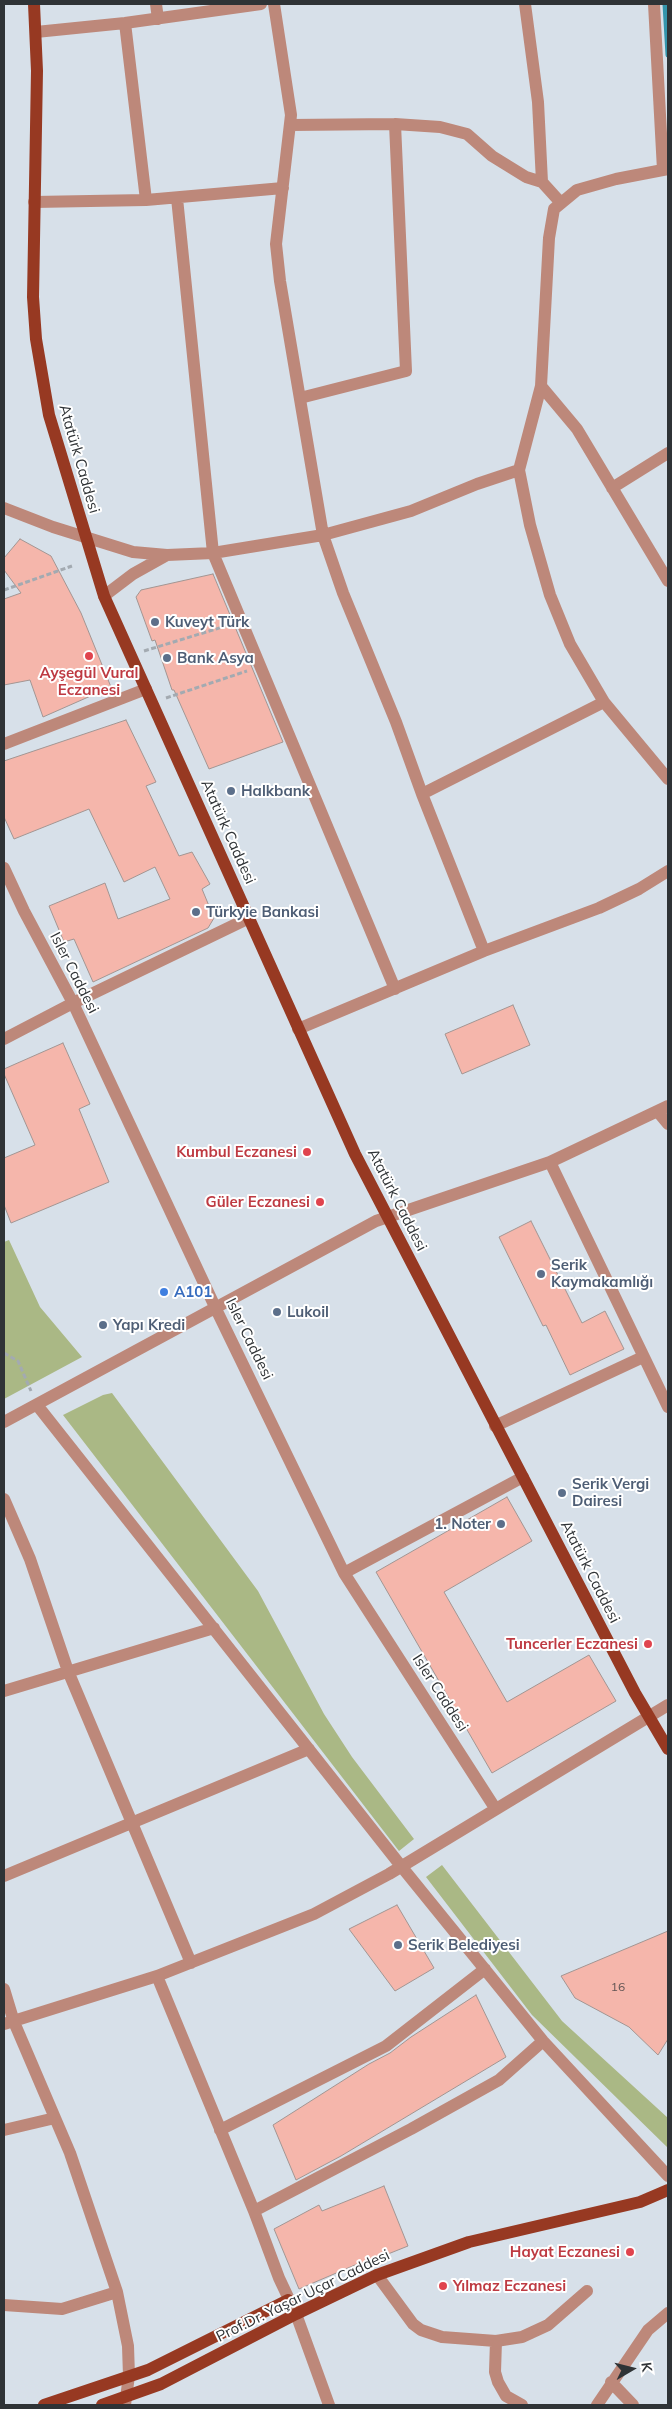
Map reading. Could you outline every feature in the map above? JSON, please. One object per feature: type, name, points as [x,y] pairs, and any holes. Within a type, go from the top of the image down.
[{"type":"main road","name":"Atatürk Caddesi","points":[[34,4],[37,71],[33,297],[41,376],[61,459],[104,596],[355,1154],[495,1426],[668,1750]]},
{"type":"main road","name":"Prof.Dr. Yaşar Uçar Caddesi","points":[[102,2405],[126,2401],[377,2275],[469,2242],[640,2202],[668,2190]]},
{"type":"main road","points":[[44,2405],[148,2370],[288,2300]]},
{"type":"street","points":[[156,4],[158,19]]},
{"type":"street","points":[[36,32],[158,19],[261,4]]},
{"type":"street","points":[[274,4],[291,115],[276,244],[280,281],[324,535],[343,593],[396,722],[422,794],[484,951]]},
{"type":"street","points":[[525,4],[538,102],[542,182]]},
{"type":"street","points":[[654,4],[666,170],[577,190],[554,209],[549,238],[541,386],[519,470],[530,525],[550,595],[570,644],[604,702],[668,779]]},
{"type":"street","points":[[125,23],[146,200]]},
{"type":"street","points":[[290,124],[395,124],[440,127],[467,134],[492,156],[526,177],[542,182],[562,203]]},
{"type":"street","points":[[300,398],[406,371],[395,124]]},
{"type":"street","points":[[34,202],[146,200],[283,188]]},
{"type":"street","points":[[177,198],[213,553],[395,989]]},
{"type":"street","points":[[541,386],[577,429],[668,581]]},
{"type":"street","points":[[612,488],[668,453]]},
{"type":"street","points":[[4,508],[53,527],[133,552],[167,556],[213,553],[324,535],[412,510],[477,484],[519,470]]},
{"type":"street","points":[[104,596],[133,574],[167,556]]},
{"type":"street","points":[[4,744],[146,689]]},
{"type":"street","points":[[422,794],[604,702]]},
{"type":"street","name":"Isler Caddesi","points":[[4,868],[72,1003],[216,1309],[344,1573],[495,1808]]},
{"type":"street","points":[[298,1029],[484,951],[600,908],[639,889],[668,871]]},
{"type":"street","points":[[4,1039],[72,1003],[249,918]]},
{"type":"street","points":[[4,1422],[376,1221],[550,1162],[663,1109],[668,1124]]},
{"type":"street","points":[[550,1162],[668,1407]]},
{"type":"street","points":[[495,1426],[643,1357]]},
{"type":"street","points":[[37,1405],[401,1866],[543,2041],[668,2176]]},
{"type":"street","points":[[344,1573],[523,1477]]},
{"type":"street","points":[[4,1499],[30,1559],[68,1672],[191,1963]]},
{"type":"street","points":[[4,1691],[214,1628]]},
{"type":"street","points":[[9,2023],[157,1976],[314,1914],[401,1866],[668,1705]]},
{"type":"street","points":[[4,1876],[309,1749]]},
{"type":"street","points":[[220,2130],[386,2046],[485,1969]]},
{"type":"street","points":[[157,1976],[254,2211],[288,2300],[296,2314],[329,2405]]},
{"type":"street","points":[[4,1990],[9,2023],[70,2153],[117,2292],[128,2346],[129,2376],[126,2401]]},
{"type":"street","points":[[254,2211],[411,2130],[499,2080],[543,2041]]},
{"type":"street","points":[[4,2130],[55,2118]]},
{"type":"street","points":[[377,2275],[406,2316],[421,2330],[442,2337],[496,2341],[509,2340],[536,2332],[548,2325],[587,2291]]},
{"type":"street","points":[[4,2305],[62,2309],[117,2292]]},
{"type":"street","points":[[597,2405],[648,2330],[668,2313]]},
{"type":"street","points":[[496,2341],[496,2372],[498,2382],[506,2396],[522,2405]]},
{"type":"street","points":[[611,2382],[633,2405]]},
{"type":"path","points":[[4,590],[72,566]]},
{"type":"path","points":[[130,655],[241,621]]},
{"type":"path","points":[[152,703],[260,666]]},
{"type":"path","points":[[4,1353],[18,1361],[37,1405]]},
{"type":"green space","points":[[9,1240],[40,1307],[82,1357],[4,1399],[4,1242]]},
{"type":"green space","points":[[112,1393],[258,1591],[324,1714],[352,1757],[414,1839],[399,1851],[63,1415],[103,1395]]},
{"type":"green space","points":[[442,1865],[562,2021],[668,2118],[668,2148],[532,2015],[426,1877]]},
{"type":"building","points":[[20,539],[51,556],[81,613],[111,687],[43,717],[30,680],[4,685],[4,599],[21,593],[4,570],[4,558]]},
{"type":"building","points":[[213,574],[283,742],[209,769],[174,690],[172,690],[155,640],[152,641],[136,597],[141,590]]},
{"type":"building","points":[[126,720],[156,782],[146,786],[179,856],[192,852],[210,884],[202,889],[214,918],[208,928],[93,982],[74,939],[64,942],[49,906],[105,883],[118,919],[170,899],[155,867],[124,882],[89,809],[14,839],[4,817],[4,761]]},
{"type":"building","points":[[513,1005],[530,1045],[462,1074],[445,1034]]},
{"type":"building","points":[[63,1043],[90,1104],[79,1109],[109,1182],[11,1223],[4,1205],[4,1158],[35,1145],[4,1074],[4,1069]]},
{"type":"building","points":[[531,1221],[582,1323],[605,1311],[624,1349],[570,1375],[546,1325],[543,1326],[499,1237]]},
{"type":"building","points":[[507,1497],[532,1541],[444,1592],[507,1702],[589,1655],[616,1701],[492,1773],[376,1572]]},
{"type":"building","points":[[397,1905],[434,1968],[395,1991],[349,1929]]},
{"type":"building","points":[[668,1931],[668,2039],[658,2055],[629,2027],[575,1998],[561,1976]]},
{"type":"building","points":[[476,1995],[506,2057],[341,2156],[296,2180],[273,2125],[369,2064],[390,2053],[411,2037]]},
{"type":"building","points":[[384,2186],[408,2246],[363,2264],[362,2262],[299,2289],[274,2229],[319,2205],[322,2211]]},
{"type":"waterway","points":[[665,4],[668,55]]},
{"type":"place","name":"Kuveyt Türk","points":[[155,622]]},
{"type":"place","name":"Ayşegül Vural Eczanesi","points":[[89,656]]},
{"type":"place","name":"Bank Asya","points":[[167,658]]},
{"type":"place","name":"Halkbank","points":[[231,791]]},
{"type":"place","name":"Türkyie Bankasi","points":[[196,912]]},
{"type":"place","name":"Kumbul Eczanesi","points":[[307,1152]]},
{"type":"place","name":"Güler Eczanesi","points":[[320,1202]]},
{"type":"place","name":"Serik Kaymakamlığı","points":[[541,1274]]},
{"type":"place","name":"A101","points":[[164,1292]]},
{"type":"place","name":"Lukoil","points":[[277,1312]]},
{"type":"place","name":"Yapı Kredi","points":[[103,1325]]},
{"type":"place","name":"Serik Vergi Dairesi","points":[[562,1493]]},
{"type":"place","name":"1. Noter","points":[[501,1524]]},
{"type":"place","name":"Tuncerler Eczanesi","points":[[648,1644]]},
{"type":"place","name":"Serik Belediyesi","points":[[398,1945]]},
{"type":"place","name":"Hayat Eczanesi","points":[[630,2252]]},
{"type":"place","name":"Yılmaz Eczanesi","points":[[443,2286]]}]
